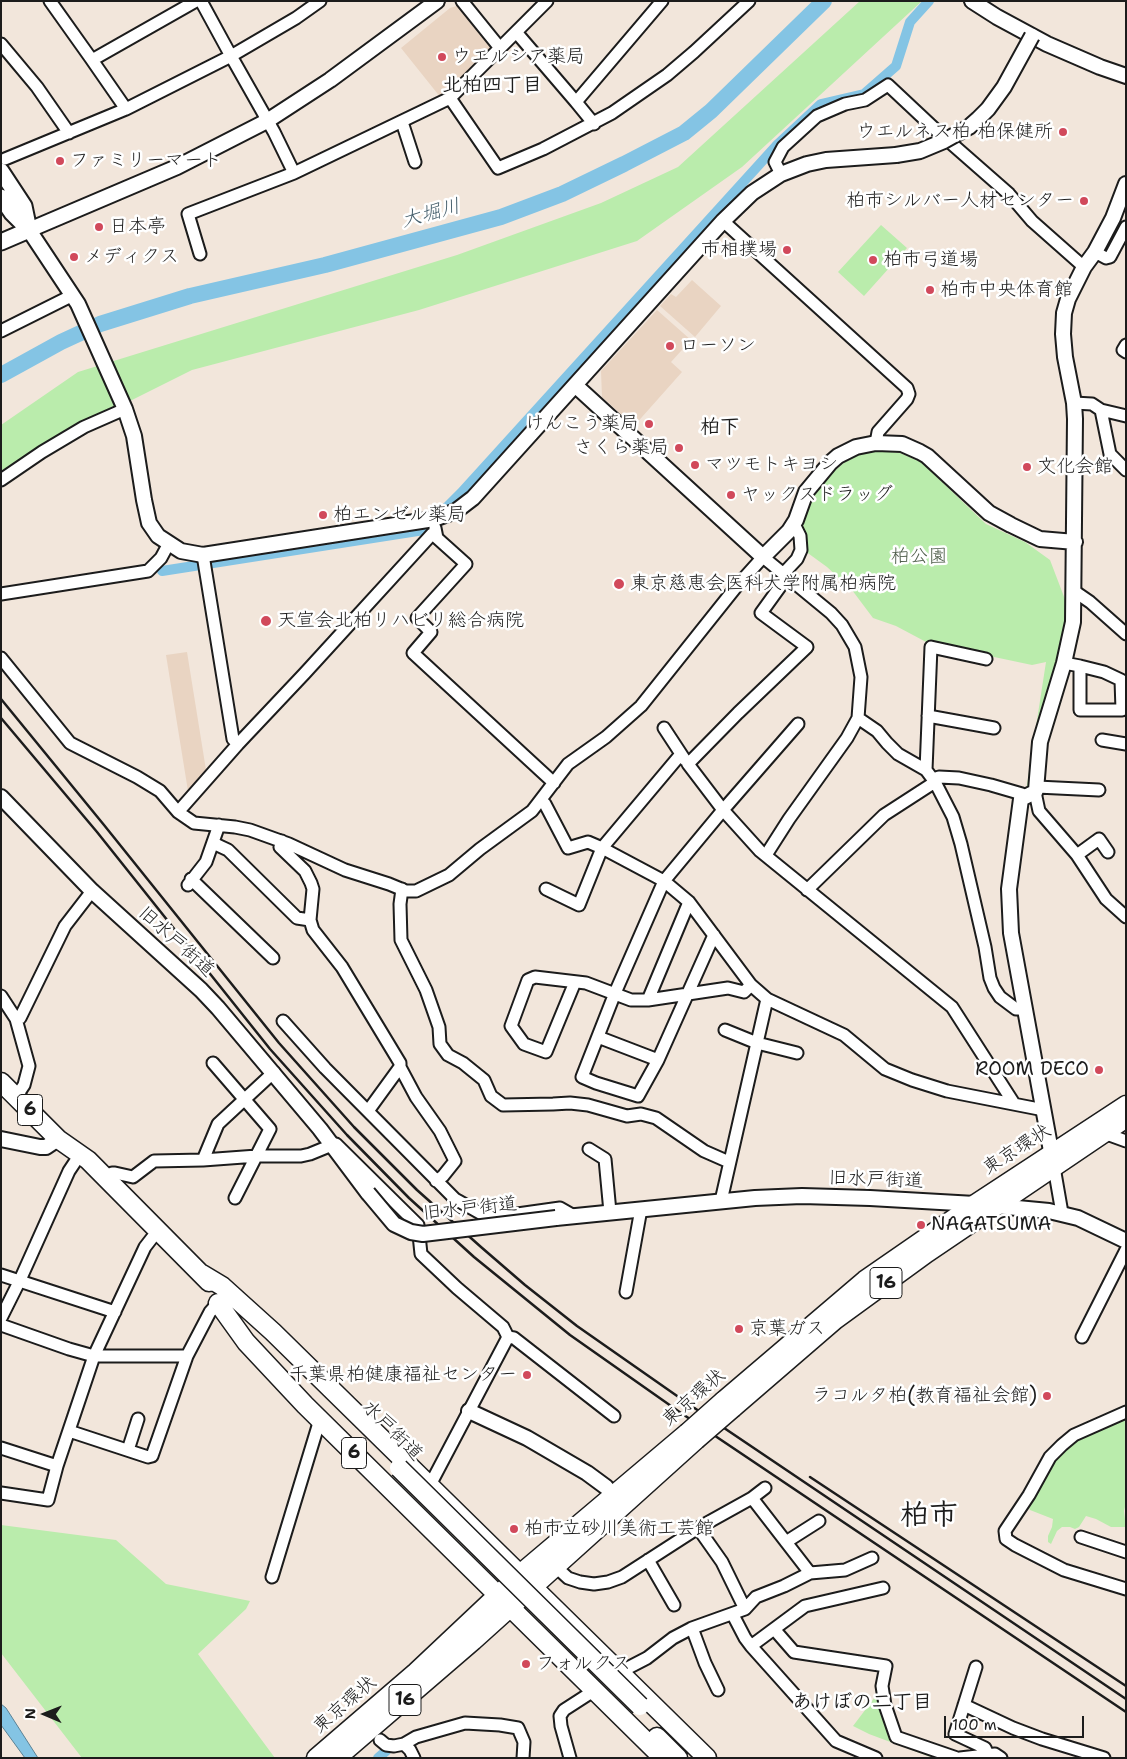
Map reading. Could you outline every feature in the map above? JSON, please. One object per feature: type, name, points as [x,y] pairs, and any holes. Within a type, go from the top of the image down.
[{"type":"highway","name":"水戸街道","points":[[1,1082],[58,1139],[75,1162],[218,1304],[395,1472],[636,1709],[693,1758]]},
{"type":"highway","name":"東京環状","points":[[728,1404],[835,1320],[926,1252],[996,1205],[1126,1104]]},
{"type":"highway","name":"東京環状","points":[[316,1758],[416,1672],[520,1574],[618,1500],[865,1280],[975,1204],[1126,1119]]},
{"type":"highway","name":"水戸街道","points":[[58,1139],[88,1160],[395,1472]]},
{"type":"highway","name":"6","points":[[202,1274],[222,1286],[274,1332],[520,1574]]},
{"type":"highway","name":"6","points":[[218,1304],[246,1342],[321,1422],[498,1595]]},
{"type":"highway","name":"東京環状","points":[[338,1758],[556,1567],[618,1500]]},
{"type":"highway","points":[[520,1574],[707,1758]]},
{"type":"highway","points":[[498,1595],[662,1758]]},
{"type":"highway","name":"水戸街道","points":[[636,1709],[678,1758]]},
{"type":"main road","points":[[3,165],[24,206],[28,230]]},
{"type":"main road","points":[[1,197],[12,213],[28,230]]},
{"type":"main road","points":[[1,242],[28,230]]},
{"type":"street","points":[[50,1],[126,109]]},
{"type":"street","points":[[92,60],[196,1]]},
{"type":"street","points":[[201,1],[294,174]]},
{"type":"street","points":[[3,165],[69,133],[126,109],[231,56],[296,18],[320,1]]},
{"type":"street","points":[[437,1],[330,80],[267,121],[177,167],[28,230],[75,299],[109,371],[134,436],[144,500],[152,530],[168,544],[187,554],[203,555],[434,519],[453,513],[467,504],[723,221],[752,193],[781,174],[807,164],[826,160],[896,155],[920,150],[944,141],[969,127],[988,109],[1004,87],[1032,36]]},
{"type":"street","points":[[462,1],[500,48]]},
{"type":"street","points":[[200,254],[188,214],[294,174],[450,98],[547,1]]},
{"type":"street","points":[[576,102],[662,1]]},
{"type":"street","points":[[450,98],[498,168],[594,124],[667,75],[749,1]]},
{"type":"street","points":[[972,1],[997,17],[1071,55],[1126,76]]},
{"type":"street","points":[[516,32],[594,124]]},
{"type":"street","points":[[1,44],[37,87],[69,133]]},
{"type":"street","points":[[781,174],[775,162],[783,147],[817,116],[845,104],[865,100],[888,85],[1009,194],[1032,221],[1084,267]]},
{"type":"street","points":[[402,122],[415,162]]},
{"type":"street","points":[[1126,184],[1113,218],[1095,252],[1084,267],[1068,299],[1063,322],[1065,357],[1074,403],[1074,592],[1072,629],[1064,663],[1040,742],[1036,790],[1039,811],[1077,856],[1106,899],[1126,917]]},
{"type":"street","points":[[723,221],[907,388],[909,394],[907,398],[878,432],[876,442]]},
{"type":"street","points":[[1095,252],[1106,258],[1110,257],[1126,227]]},
{"type":"street","points":[[1,331],[75,299]]},
{"type":"street","points":[[1126,345],[1123,350],[1126,352]]},
{"type":"street","points":[[575,386],[784,576],[831,613],[851,638],[855,647],[862,677],[858,718],[847,738],[789,819],[766,855]]},
{"type":"street","points":[[1074,403],[1092,404],[1101,410],[1126,416]]},
{"type":"street","points":[[1,480],[42,452],[84,427],[124,409]]},
{"type":"street","points":[[1101,410],[1110,454],[1126,470]]},
{"type":"street","points":[[1,658],[62,736],[70,743],[137,777],[160,791],[178,812],[194,823],[250,830],[345,870],[402,889],[416,891],[449,875],[480,849],[532,811],[568,764],[606,737],[641,706],[736,587],[794,524],[806,492],[838,456],[856,447],[876,442],[902,444],[927,456],[989,514],[1040,539],[1074,542]]},
{"type":"street","points":[[434,519],[437,538],[466,564],[417,618],[431,632],[413,654],[554,782]]},
{"type":"street","points":[[688,764],[807,647],[762,613],[801,550],[800,536],[794,524]]},
{"type":"street","points":[[178,812],[238,744],[432,534],[436,533]]},
{"type":"street","points":[[1,594],[148,571],[161,558],[168,544]]},
{"type":"street","points":[[203,555],[232,739],[238,744]]},
{"type":"street","points":[[1074,592],[1090,602],[1126,634]]},
{"type":"street","points":[[986,659],[931,647],[928,716],[931,777],[953,817],[962,844],[994,988],[1000,997],[1016,1009],[1025,1009]]},
{"type":"street","points":[[1064,663],[1080,666],[1104,672],[1121,680],[1122,710],[1080,710],[1080,666]]},
{"type":"street","points":[[928,716],[994,728]]},
{"type":"street","points":[[858,718],[877,731],[898,754],[931,777],[959,778],[1022,794],[1011,875],[1009,903],[1011,933],[1062,1213]]},
{"type":"street","points":[[714,935],[658,1060],[638,1096],[596,1083],[582,1076],[615,993],[664,881],[798,724]]},
{"type":"street","points":[[664,728],[688,764],[723,810],[753,844],[952,1007],[1012,1102]]},
{"type":"street","points":[[1102,740],[1126,744]]},
{"type":"street","points":[[546,890],[580,905],[602,848],[681,754]]},
{"type":"street","points":[[807,890],[884,815],[931,777]]},
{"type":"street","points":[[1021,799],[1036,790],[1099,790]]},
{"type":"street","name":"旧水戸街道","points":[[1,797],[92,891],[201,990],[274,1072],[394,1224],[411,1232],[423,1234],[721,1201],[830,1196],[996,1205],[1062,1213],[1097,1226],[1126,1241]]},
{"type":"street","points":[[541,801],[545,804],[568,848],[588,842],[602,848],[664,881],[689,902],[751,985],[767,999],[844,1034],[885,1069],[912,1080],[947,1091],[1012,1102],[1044,1110]]},
{"type":"street","points":[[218,825],[206,862],[190,882],[273,958]]},
{"type":"street","points":[[1077,856],[1098,839],[1108,852]]},
{"type":"street","points":[[282,842],[280,847],[305,871],[313,889],[310,920],[313,930],[342,968],[400,1063],[400,1067],[416,1097],[440,1131],[456,1162],[436,1181]]},
{"type":"street","points":[[213,843],[228,850],[297,918],[310,920]]},
{"type":"street","points":[[402,889],[400,904],[401,940],[426,990],[438,1027],[440,1044],[448,1055],[464,1063],[484,1080],[491,1096],[503,1105],[570,1103],[588,1105],[627,1116],[641,1114],[656,1118],[704,1151],[729,1162]]},
{"type":"street","points":[[16,1019],[20,1018],[65,926],[92,891]]},
{"type":"street","points":[[648,1000],[689,902]]},
{"type":"street","points":[[575,982],[546,1052],[524,1044],[511,1026],[528,980],[535,977],[586,983],[631,1000],[648,1000],[728,988],[744,992],[751,985]]},
{"type":"street","points":[[1,996],[16,1019],[29,1066],[24,1085],[16,1097]]},
{"type":"street","points":[[721,1201],[767,999]]},
{"type":"street","points":[[283,1021],[325,1068],[455,1199],[489,1218],[560,1208],[574,1216]]},
{"type":"street","points":[[725,1030],[757,1043],[797,1053]]},
{"type":"street","points":[[598,1037],[658,1060]]},
{"type":"street","points":[[213,1063],[270,1129],[235,1198]]},
{"type":"street","points":[[368,1112],[400,1067]]},
{"type":"street","points":[[203,1160],[218,1124],[274,1072]]},
{"type":"street","points":[[320,1129],[418,1225],[421,1254],[503,1327],[508,1337]]},
{"type":"street","points":[[1104,1133],[1126,1141]]},
{"type":"street","points":[[1,1139],[40,1147],[46,1147],[58,1139]]},
{"type":"street","points":[[106,1179],[112,1173],[133,1177],[154,1161],[310,1154],[332,1145]]},
{"type":"street","points":[[589,1149],[605,1159],[610,1212]]},
{"type":"street","points":[[1,1318],[20,1280],[68,1171],[75,1162]]},
{"type":"street","points":[[626,1292],[641,1209]]},
{"type":"street","points":[[1,1493],[48,1500],[57,1466],[94,1356],[145,1247],[152,1238]]},
{"type":"street","points":[[1082,1336],[1126,1250]]},
{"type":"street","points":[[1,1275],[116,1312]]},
{"type":"street","points":[[69,1431],[148,1457],[152,1456],[186,1356],[210,1312],[218,1304]]},
{"type":"street","points":[[1,1325],[94,1356],[186,1356]]},
{"type":"street","points":[[430,1485],[508,1337]]},
{"type":"street","points":[[508,1337],[514,1338],[614,1416]]},
{"type":"street","points":[[469,1411],[527,1438],[587,1472],[606,1487],[618,1500]]},
{"type":"street","points":[[1126,1412],[1074,1435],[1062,1445],[1050,1457],[1029,1495],[1005,1531],[1006,1539],[1015,1545],[1064,1570],[1126,1589]]},
{"type":"street","points":[[128,1450],[138,1419]]},
{"type":"street","points":[[272,1577],[315,1435],[321,1422]]},
{"type":"street","points":[[1,1448],[57,1466]]},
{"type":"street","points":[[556,1567],[568,1578],[594,1584],[622,1577],[698,1528],[752,1498],[765,1488]]},
{"type":"street","points":[[752,1498],[810,1573]]},
{"type":"street","points":[[786,1542],[819,1521]]},
{"type":"street","points":[[698,1528],[722,1562],[746,1609]]},
{"type":"street","points":[[1081,1537],[1126,1552]]},
{"type":"street","points":[[620,1672],[647,1658],[673,1638],[692,1628],[746,1609],[756,1597],[810,1573],[845,1570],[872,1558]]},
{"type":"street","points":[[648,1560],[674,1604]]},
{"type":"street","points":[[751,1646],[805,1606],[883,1588]]},
{"type":"street","points":[[733,1615],[751,1646],[836,1741],[876,1758]]},
{"type":"street","points":[[692,1628],[718,1690]]},
{"type":"street","points":[[774,1629],[794,1652],[886,1666],[882,1686],[884,1705],[896,1737],[958,1758],[995,1754],[1002,1758]]},
{"type":"street","points":[[976,1667],[955,1734],[985,1748],[988,1755]]},
{"type":"street","points":[[570,1758],[560,1716],[564,1710],[595,1690]]},
{"type":"street","points":[[964,1705],[1042,1739],[1104,1758]]},
{"type":"street","points":[[380,1740],[386,1745],[394,1746],[404,1744],[416,1736],[465,1723],[518,1728],[524,1742],[523,1758]]},
{"type":"street","points":[[404,1744],[414,1758]]},
{"type":"shaded area","points":[[460,5],[494,44],[494,50],[450,93],[441,98],[401,48],[450,8]]},
{"type":"shaded area","points":[[692,280],[721,306],[695,337],[660,306],[671,294],[676,297]]},
{"type":"shaded area","points":[[657,310],[691,340],[671,362],[682,372],[634,426],[602,397],[601,371]]},
{"type":"shaded area","points":[[187,652],[206,770],[188,791],[166,655]]},
{"type":"green space","points":[[860,1],[922,1],[742,167],[637,241],[419,310],[192,370],[44,444],[1,471],[1,425],[78,372],[457,255],[601,203],[678,167]]},
{"type":"green space","name":"柏市弓道場","points":[[881,225],[907,248],[864,296],[838,272]]},
{"type":"green space","name":"柏公園","points":[[874,450],[900,453],[921,462],[986,524],[1025,542],[1050,560],[1066,602],[1068,617],[1031,788],[1026,791],[1046,662],[1032,665],[928,643],[896,626],[873,618],[852,590],[827,567],[805,551],[803,522],[812,498],[832,473],[845,462],[860,454]]},
{"type":"green space","points":[[1126,1416],[1126,1503],[1124,1511],[1126,1527],[1111,1527],[1086,1516],[1079,1527],[1075,1529],[1062,1527],[1057,1531],[1051,1544],[1048,1542],[1048,1536],[1053,1519],[1030,1510],[1027,1504],[1047,1467],[1069,1440]]},
{"type":"green space","points":[[1,1525],[116,1540],[166,1584],[250,1601],[246,1609],[198,1654],[275,1758],[82,1758],[1,1653]]},
{"type":"green space","points":[[878,1693],[891,1739],[944,1758],[933,1758],[853,1726]]},
{"type":"water","points":[[1,1704],[6,1708],[38,1758],[25,1758],[1,1725]]},
{"type":"waterway","name":"大堀川","points":[[1,375],[61,342],[100,324],[190,296],[325,265],[501,217],[562,194],[684,133],[711,111],[824,1]]},
{"type":"waterway","points":[[162,571],[424,530],[461,493],[776,146],[821,104],[864,94],[896,66],[910,22],[929,1]]},
{"type":"waterway","points":[[378,1758],[386,1751]]},
{"type":"railway","points":[[1,699],[279,1043],[354,1127],[417,1190],[481,1247],[577,1326],[690,1405],[1126,1699]]},
{"type":"railway","points":[[1,718],[97,832],[270,1049],[347,1135],[409,1198],[474,1257],[570,1335],[681,1413],[1126,1712]]},
{"type":"railway","points":[[810,1477],[1126,1686]]},
{"type":"place","name":"ウエルシア薬局","points":[[442,57]]},
{"type":"place","name":"ウエルネス柏 柏保健所","points":[[1063,132]]},
{"type":"place","name":"ファミリーマート","points":[[60,161]]},
{"type":"place","name":"柏市シルバー人材センター","points":[[1084,201]]},
{"type":"place","name":"日本亭","points":[[99,227]]},
{"type":"place","name":"市相撲場","points":[[787,250]]},
{"type":"place","name":"メディクス","points":[[74,257]]},
{"type":"place","name":"柏市弓道場","points":[[873,260]]},
{"type":"place","name":"柏市中央体育館","points":[[930,290]]},
{"type":"place","name":"ローソン","points":[[670,346]]},
{"type":"place","name":"けんこう薬局","points":[[649,424]]},
{"type":"place","name":"さくら薬局","points":[[679,448]]},
{"type":"place","name":"マツモトキヨシ","points":[[695,465]]},
{"type":"place","name":"文化会館","points":[[1027,467]]},
{"type":"place","name":"ヤックスドラッグ","points":[[731,495]]},
{"type":"place","name":"柏エンゼル薬局","points":[[323,515]]},
{"type":"place","name":"東京慈恵会医科大学附属柏病院","points":[[619,584]]},
{"type":"place","name":"天宣会北柏リハビリ総合病院","points":[[266,621]]},
{"type":"place","name":"ROOM DECO","points":[[1099,1070]]},
{"type":"place","name":"NAGATSUMA","points":[[921,1225]]},
{"type":"place","name":"京葉ガス","points":[[739,1329]]},
{"type":"place","name":"千葉県柏健康福祉センター","points":[[527,1375]]},
{"type":"place","name":"ラコルタ柏(教育福祉会館)","points":[[1047,1396]]},
{"type":"place","name":"柏市立砂川美術工芸館","points":[[514,1529]]},
{"type":"place","name":"フォルクス","points":[[526,1664]]},
{"type":"district","name":"北柏四丁目","points":[[492,86]]},
{"type":"district","name":"柏下","points":[[720,428]]},
{"type":"district","name":"柏市","points":[[929,1516]]},
{"type":"district","name":"あけぼの二丁目","points":[[862,1703]]}]
